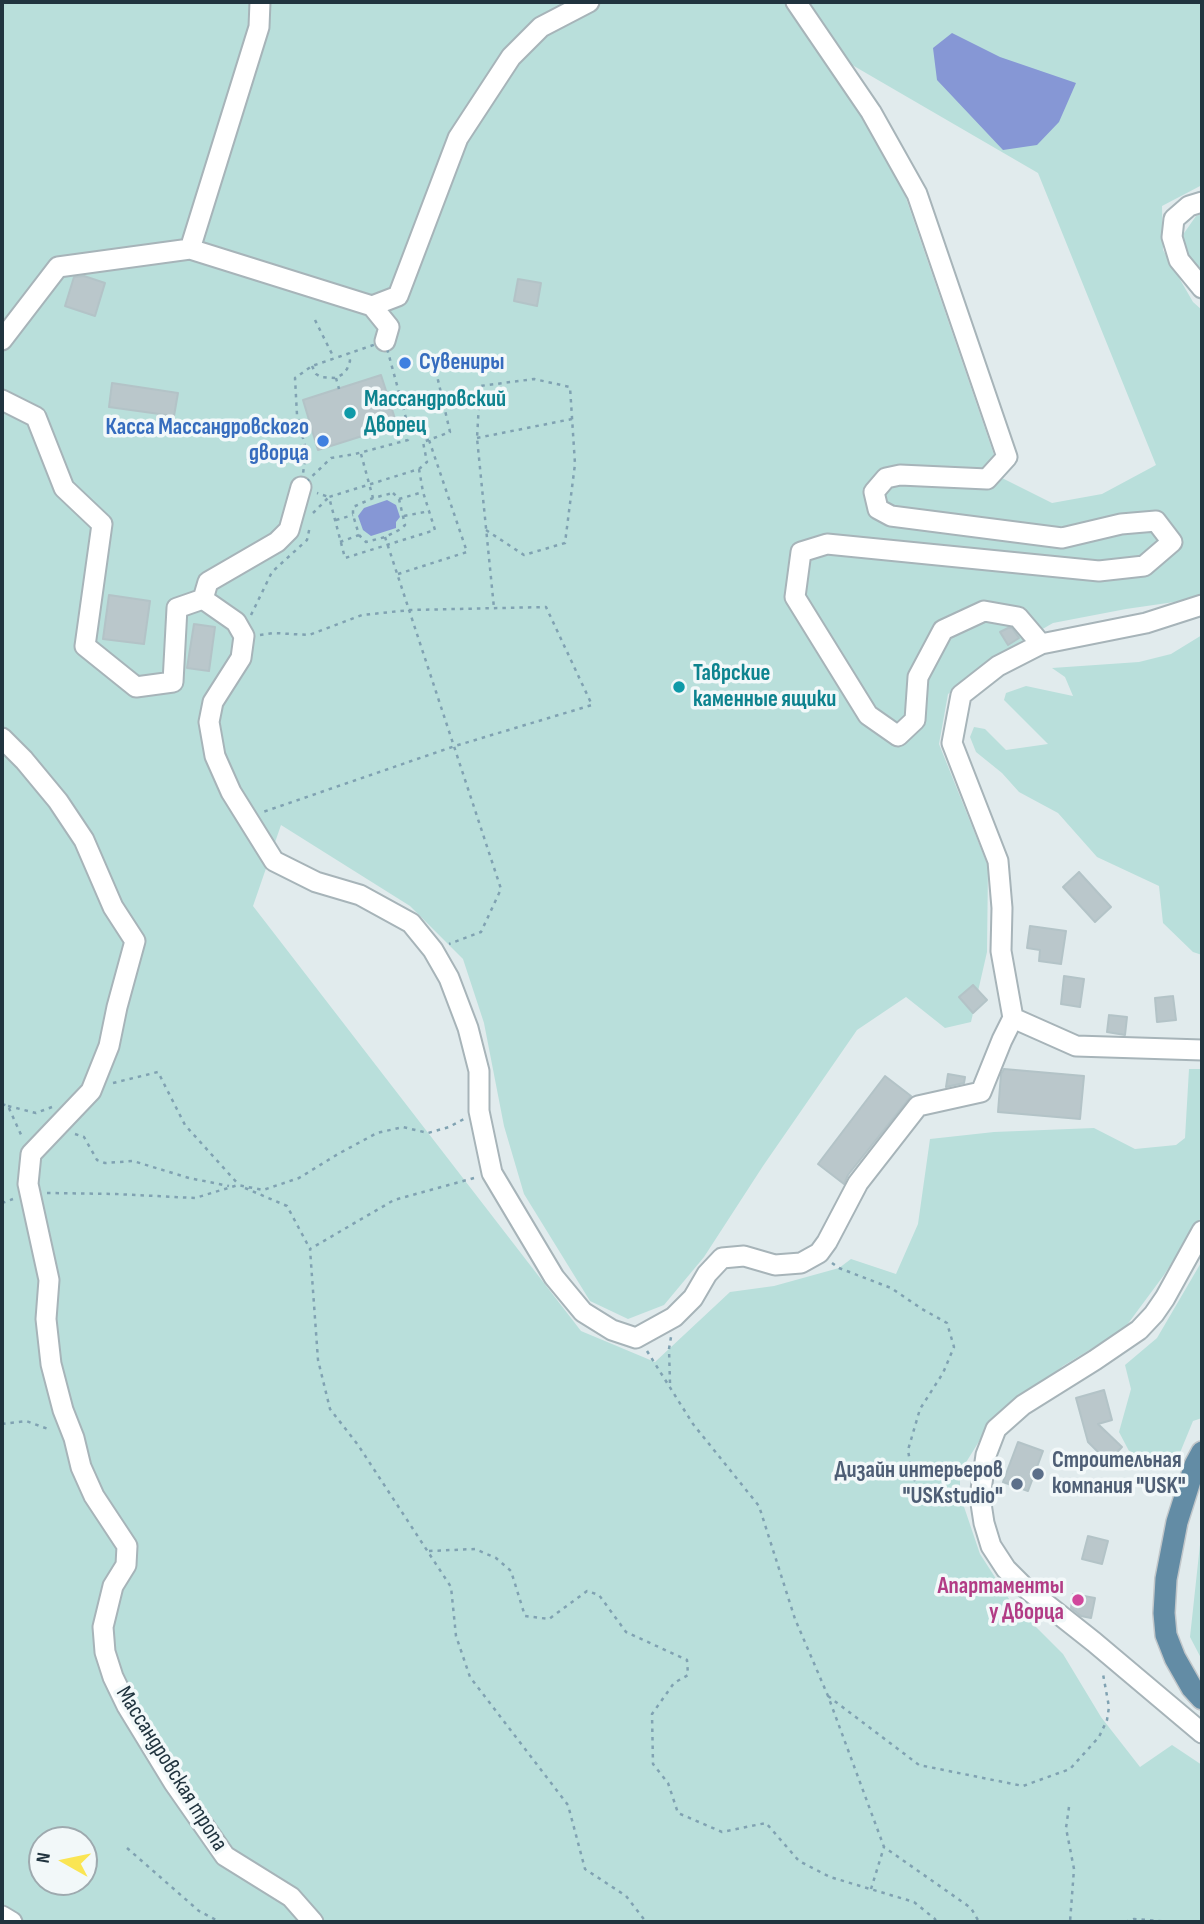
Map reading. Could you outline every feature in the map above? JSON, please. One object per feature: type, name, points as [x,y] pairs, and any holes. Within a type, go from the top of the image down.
[{"type":"main road","points":[[1202,1452],[1195,1465],[1177,1522],[1166,1579],[1164,1613],[1166,1635],[1175,1658],[1192,1688],[1202,1699]]},
{"type":"main road","points":[[1175,1658],[1202,1671]]},
{"type":"street","points":[[190,248],[260,27],[260,2]]},
{"type":"street","points":[[372,306],[398,296],[458,138],[511,57],[541,27],[589,2]]},
{"type":"street","points":[[796,2],[871,112],[917,194],[1007,457],[987,479],[900,475],[886,478],[874,492],[878,509],[891,516],[1062,538],[1121,524],[1156,520],[1172,542],[1144,566],[1099,571],[827,544],[801,552],[795,597],[868,715],[898,736],[915,720],[918,677],[943,630],[984,611],[1018,617],[1041,644]]},
{"type":"street","points":[[1202,202],[1189,206],[1174,219],[1172,237],[1180,260],[1202,288]]},
{"type":"street","points":[[2,340],[58,267],[190,248],[372,306],[389,327],[385,341]]},
{"type":"street","points":[[2,400],[36,417],[64,488],[102,524],[85,646],[136,687],[173,682],[177,608],[203,599]]},
{"type":"street","points":[[203,599],[208,582],[278,542],[289,530],[301,488]]},
{"type":"street","points":[[203,599],[236,622],[244,636],[241,658],[213,702],[209,722],[215,756],[231,792],[274,861],[316,882],[360,895],[411,923],[433,950],[449,978],[468,1027],[479,1070],[479,1111],[492,1173],[554,1278],[583,1312],[612,1330],[636,1338],[674,1317],[693,1298],[707,1274],[722,1258],[744,1256],[775,1265],[801,1264],[819,1253],[858,1183],[918,1105],[981,1092],[1013,1018],[1001,951],[1002,908],[998,861],[952,743],[961,695],[998,666],[1041,644],[1146,623],[1202,606]]},
{"type":"street","points":[[2,738],[58,801],[84,840],[113,907],[135,941],[109,1046],[91,1091],[31,1154]]},
{"type":"street","points":[[1013,1018],[1076,1046],[1202,1050]]},
{"type":"street","name":"Массандровская тропа","points":[[31,1154],[27,1184],[49,1280],[46,1319],[51,1364],[81,1467],[94,1496],[127,1546],[126,1565],[113,1586],[103,1627],[105,1652],[113,1677],[127,1706],[174,1783],[225,1856],[291,1897],[313,1922]]},
{"type":"street","points":[[1202,1231],[1165,1297],[1139,1330],[1023,1405],[996,1429],[985,1455],[980,1497],[991,1546],[1006,1569],[1202,1734]]},
{"type":"street","points":[[2,1916],[12,1922]]},
{"type":"path","points":[[316,320],[334,358]]},
{"type":"path","points":[[385,341],[410,433],[408,440],[331,458],[301,488],[305,446],[297,415],[295,378],[312,366],[385,341]]},
{"type":"path","points":[[312,366],[321,377],[336,378],[347,369],[349,352]]},
{"type":"path","points":[[247,817],[455,746],[592,705],[546,607],[410,610],[362,615],[309,635],[274,633],[244,636],[253,610],[272,572],[307,540],[312,514],[329,497],[419,469],[427,462],[423,442],[450,432],[435,367]]},
{"type":"path","points":[[336,378],[339,388]]},
{"type":"path","points":[[486,530],[524,555],[565,543],[575,464],[570,387],[534,379],[480,386],[477,438],[486,530],[494,608]]},
{"type":"path","points":[[477,438],[572,419]]},
{"type":"path","points":[[398,574],[467,552],[429,440]]},
{"type":"path","points":[[361,453],[373,498]]},
{"type":"path","points":[[329,497],[345,558],[435,530],[419,469]]},
{"type":"path","points":[[399,499],[423,492]]},
{"type":"path","points":[[393,493],[399,499],[405,525],[385,537],[366,542],[359,535],[353,507],[373,498],[393,493]]},
{"type":"path","points":[[404,516],[430,511]]},
{"type":"path","points":[[335,520],[353,515]]},
{"type":"path","points":[[340,542],[359,535]]},
{"type":"path","points":[[385,537],[501,889],[481,932],[433,950]]},
{"type":"path","points":[[91,1091],[158,1072],[185,1125],[238,1185],[287,1206],[310,1248],[318,1360],[330,1409],[358,1446],[451,1587],[456,1636],[470,1677],[568,1805],[585,1868],[626,1896],[646,1922]]},
{"type":"path","points":[[2,1104],[36,1113],[58,1104]]},
{"type":"path","points":[[8,1106],[31,1154]]},
{"type":"path","points":[[2,1203],[47,1193],[195,1198],[238,1185],[263,1190],[299,1178],[377,1133],[403,1127],[428,1133],[449,1127],[479,1111]]},
{"type":"path","points":[[55,1129],[67,1130],[84,1137],[97,1160],[105,1163],[133,1161],[189,1178],[232,1186]]},
{"type":"path","points":[[310,1248],[394,1200],[492,1173]]},
{"type":"path","points":[[819,1253],[839,1268],[891,1288],[947,1323],[954,1347],[943,1373],[920,1409],[908,1450],[911,1468],[917,1487],[926,1497],[946,1501],[980,1497]]},
{"type":"path","points":[[670,1386],[669,1349],[674,1317]]},
{"type":"path","points":[[636,1338],[651,1356],[693,1424],[759,1506],[795,1619],[828,1696],[884,1847],[971,1908],[979,1922]]},
{"type":"path","points":[[2,1424],[26,1421],[74,1438]]},
{"type":"path","points":[[428,1551],[475,1549],[496,1558],[511,1571],[524,1616],[549,1619],[587,1591],[598,1595],[625,1632],[687,1660],[688,1675],[674,1683],[652,1714],[653,1764],[668,1783],[678,1814],[722,1832],[766,1823],[799,1861],[830,1877],[914,1902],[936,1922]]},
{"type":"path","points":[[828,1696],[919,1765],[1023,1786],[1070,1769],[1099,1737],[1107,1720],[1109,1706],[1094,1642]]},
{"type":"path","points":[[1069,1807],[1066,1828],[1074,1869],[1070,1922]]},
{"type":"path","points":[[871,1889],[884,1847]]},
{"type":"path","points":[[127,1848],[199,1911],[220,1922]]},
{"type":"path","points":[[1125,1922],[1135,1919],[1173,1922]]},
{"type":"green space","points":[[2,2],[1202,2],[1202,185],[1162,206],[1163,250],[1193,302],[1202,310],[1202,592],[1195,599],[1053,623],[1006,650],[948,694],[939,744],[988,866],[987,952],[971,1022],[945,1028],[906,997],[857,1030],[704,1257],[664,1305],[628,1319],[590,1301],[524,1194],[504,1126],[484,1023],[463,959],[410,906],[281,825],[253,906],[581,1331],[655,1362],[730,1292],[774,1286],[839,1268],[851,1259],[896,1274],[918,1224],[930,1139],[994,1132],[1094,1128],[1135,1149],[1176,1145],[1185,1138],[1189,1069],[1202,1069],[1202,1216],[1164,1275],[1124,1329],[1063,1366],[988,1427],[960,1472],[960,1495],[980,1554],[1011,1602],[1063,1654],[1101,1717],[1140,1767],[1172,1745],[1202,1765],[1202,1922],[2,1922]],"holes":[[[847,62],[1038,173],[1156,465],[1102,494],[1052,503],[1002,478],[893,160]]]},
{"type":"green space","points":[[1202,214],[1202,279],[1197,275],[1185,250],[1182,236],[1196,216]]},
{"type":"green space","points":[[1202,635],[1202,955],[1193,952],[1163,923],[1159,886],[1097,857],[1058,813],[1019,792],[1002,773],[976,752],[970,737],[974,727],[985,729],[1006,750],[1048,744],[1004,700],[1006,693],[1026,686],[1073,696],[1065,677],[1052,668],[1139,662],[1171,654]]},
{"type":"green space","points":[[1202,1261],[1202,1418],[1193,1421],[1177,1460],[1160,1465],[1129,1451],[1119,1432],[1131,1389],[1125,1365],[1157,1338]]},
{"type":"green space","points":[[1202,1526],[1202,1660],[1190,1637]]},
{"type":"water","points":[[952,33],[1000,57],[1076,83],[1059,122],[1037,145],[1003,150],[937,80],[933,48]]},
{"type":"water","points":[[387,500],[396,505],[400,517],[396,528],[371,536],[363,530],[358,516],[364,508]]},
{"type":"building","points":[[84,276],[105,283],[95,316],[65,306],[74,277]]},
{"type":"building","points":[[518,279],[541,283],[537,306],[514,301]]},
{"type":"building","name":"Массандровский Дворец","points":[[381,375],[397,425],[318,450],[303,400]]},
{"type":"building","points":[[112,383],[178,393],[174,416],[109,407]]},
{"type":"building","points":[[109,595],[150,601],[144,644],[103,639]]},
{"type":"building","points":[[194,624],[215,627],[209,671],[187,668]]},
{"type":"building","points":[[1012,628],[1019,638],[1008,645],[1000,632]]},
{"type":"building","points":[[1079,872],[1111,907],[1095,922],[1063,887]]},
{"type":"building","points":[[1030,926],[1066,931],[1061,964],[1039,961],[1040,950],[1027,948]]},
{"type":"building","points":[[1064,976],[1084,979],[1080,1007],[1061,1004]]},
{"type":"building","points":[[973,985],[987,1000],[973,1013],[959,997]]},
{"type":"building","points":[[1173,996],[1176,1020],[1157,1022],[1155,998]]},
{"type":"building","points":[[1109,1015],[1127,1017],[1125,1035],[1107,1032]]},
{"type":"building","points":[[1004,1069],[1084,1076],[1080,1119],[998,1112],[1001,1074]]},
{"type":"building","points":[[948,1074],[965,1077],[964,1083],[946,1087]]},
{"type":"building","points":[[885,1076],[911,1096],[848,1175],[844,1184],[818,1164]]},
{"type":"building","points":[[1104,1390],[1112,1420],[1098,1424],[1122,1447],[1108,1462],[1088,1442],[1076,1398]]},
{"type":"building","points":[[1018,1442],[1043,1451],[1028,1491],[1003,1482]]},
{"type":"building","points":[[1088,1536],[1108,1541],[1102,1564],[1082,1559]]},
{"type":"building","points":[[1073,1594],[1095,1598],[1091,1618],[1081,1616],[1071,1608]]},
{"type":"place","name":"Сувениры","points":[[405,363]]},
{"type":"place","name":"Массандровский Дворец","points":[[350,413]]},
{"type":"place","name":"Касса Массандровского дворца","points":[[323,441]]},
{"type":"place","name":"Таврские каменные ящики","points":[[679,687]]},
{"type":"place","name":"Строительная компания \"USK\"","points":[[1038,1474]]},
{"type":"place","name":"Дизайн интерьеров \"USKstudio\"","points":[[1017,1484]]},
{"type":"place","name":"Апартаменты у Дворца","points":[[1078,1600]]}]
